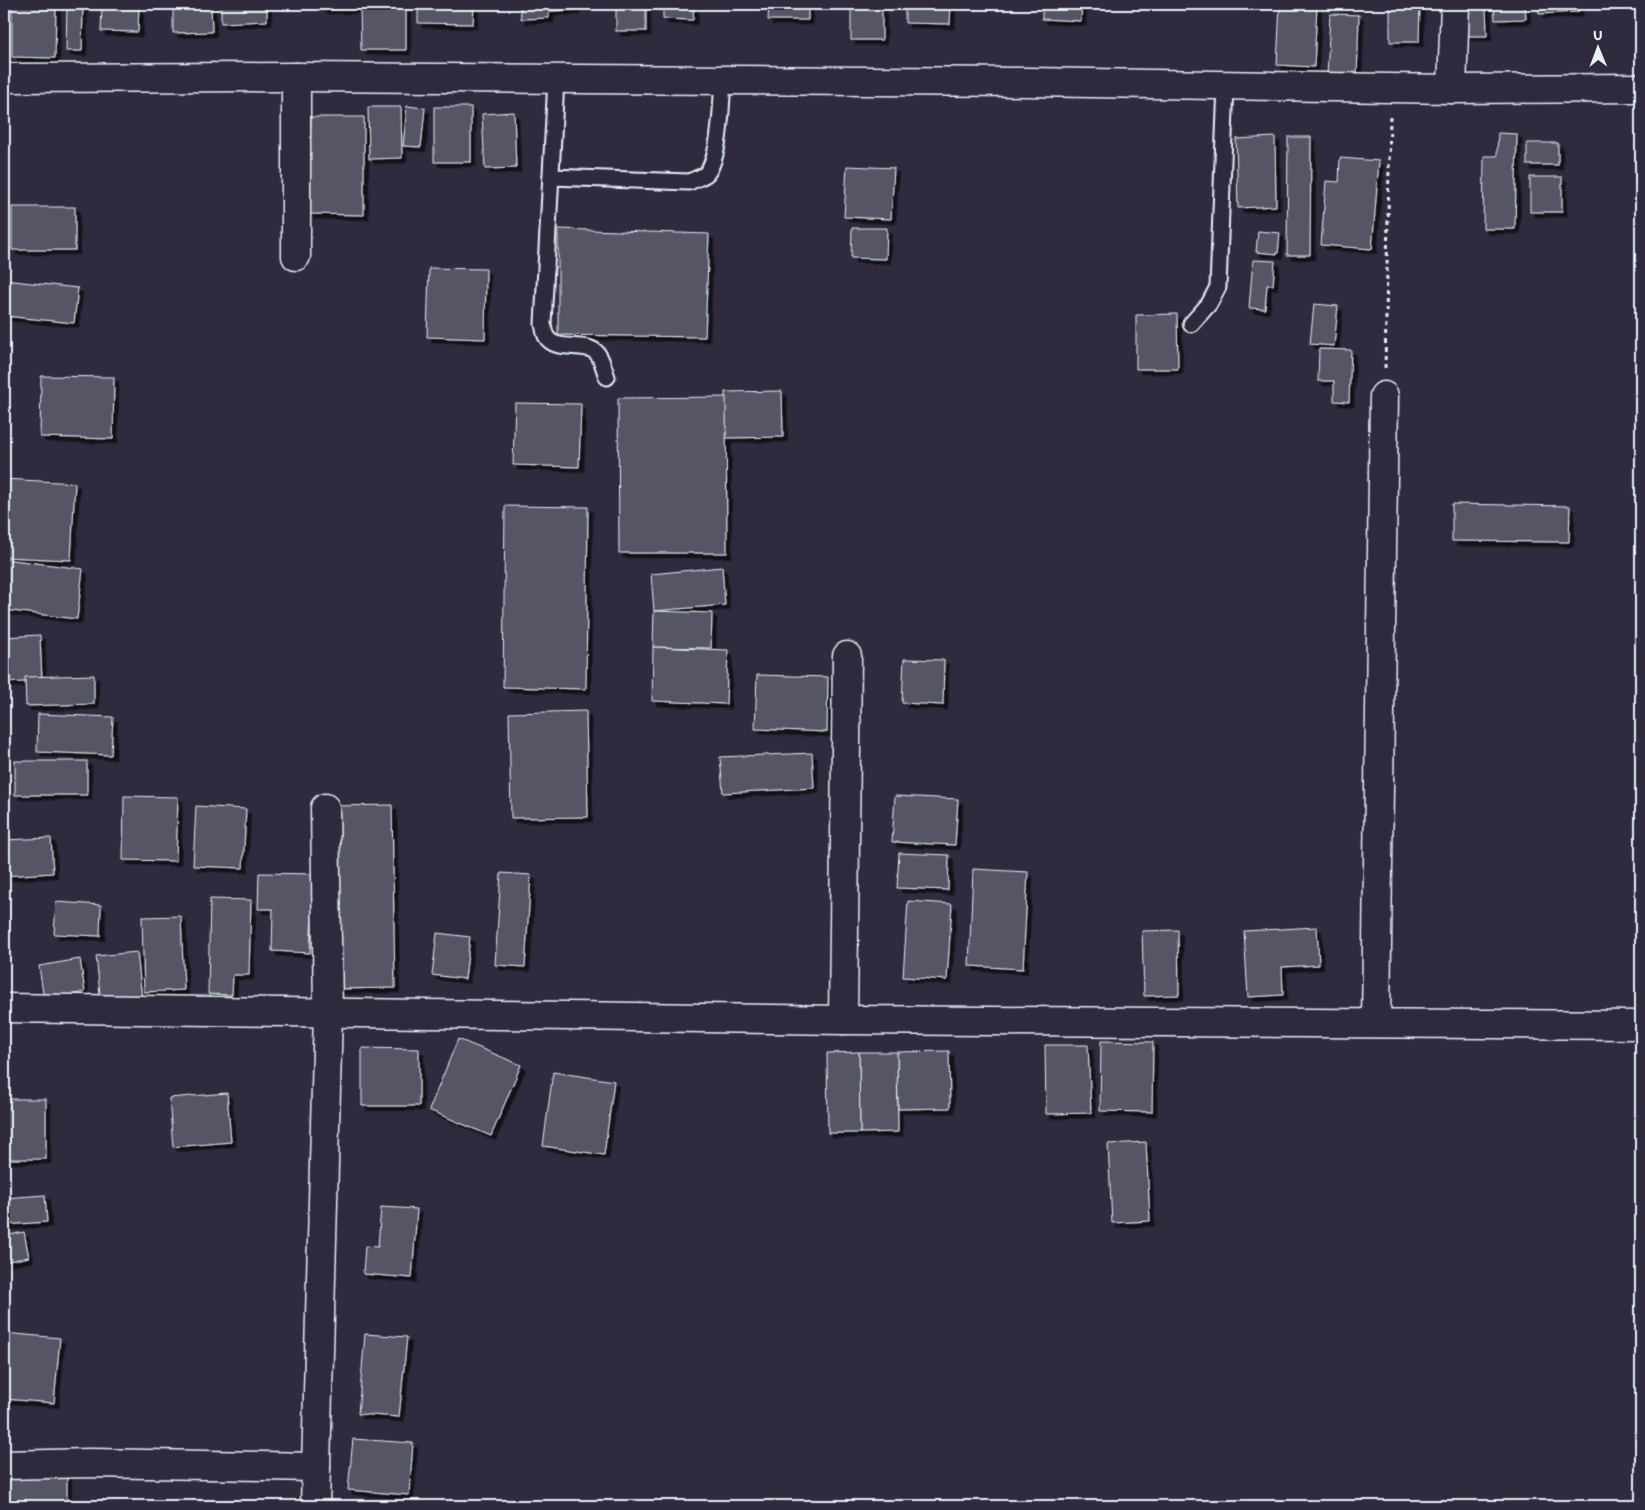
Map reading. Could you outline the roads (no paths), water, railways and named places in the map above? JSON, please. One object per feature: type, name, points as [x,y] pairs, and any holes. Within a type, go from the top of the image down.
[{"type":"street","points":[[1452,89],[1455,4]]},
{"type":"street","points":[[4,78],[296,77],[1019,82],[1452,89],[1641,88]]},
{"type":"street","points":[[296,77],[296,256]]},
{"type":"street","points":[[1376,1023],[1384,396]]},
{"type":"street","points":[[843,1020],[847,656]]},
{"type":"street","points":[[315,1506],[328,1012],[325,808]]},
{"type":"street","points":[[4,1008],[843,1020],[1641,1025]]},
{"type":"street","points":[[4,1465],[91,1463],[316,1467]]},
{"type":"lane","points":[[556,80],[543,324],[547,337],[555,343],[588,347],[597,353],[607,377]]},
{"type":"lane","points":[[551,177],[689,182],[706,175],[714,159],[723,80]]},
{"type":"lane","points":[[1190,324],[1210,304],[1218,287],[1226,85]]}]
